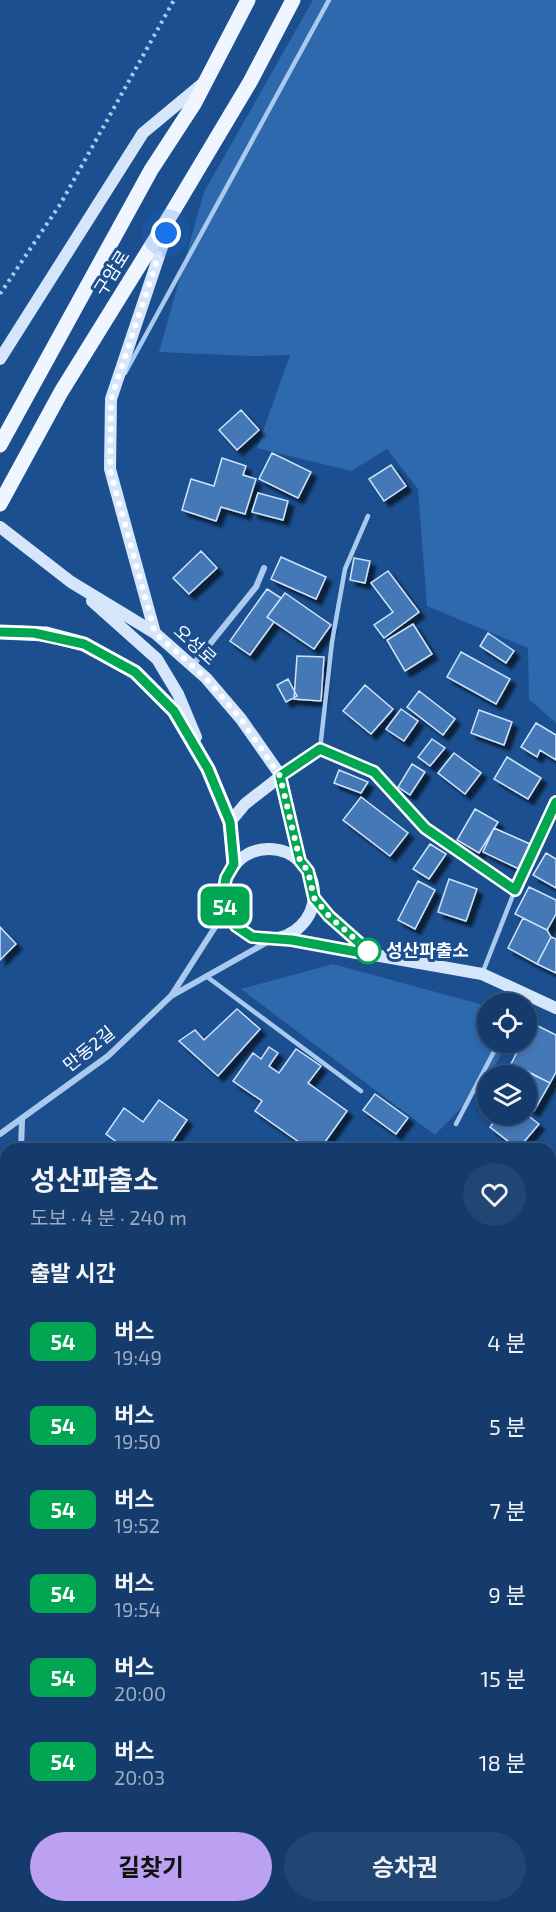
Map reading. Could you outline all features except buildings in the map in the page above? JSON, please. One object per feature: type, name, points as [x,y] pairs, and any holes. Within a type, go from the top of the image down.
[{"type":"main road","name":"구암로","points":[[0,444],[151,170],[206,81],[248,0]]},
{"type":"main road","name":"구암로","points":[[0,504],[61,392],[250,82],[294,0]]},
{"type":"main road","points":[[0,359],[143,133],[206,81]]},
{"type":"main road","points":[[155,633],[110,470],[111,399],[153,279],[173,211]]},
{"type":"main road","name":"오성로","points":[[0,527],[71,582],[155,633],[206,678],[241,719],[280,776]]},
{"type":"main road","points":[[71,582],[157,659],[178,694],[230,822],[234,864]]},
{"type":"main road","points":[[0,632],[38,633],[84,644],[135,672],[174,711],[208,769]]},
{"type":"main road","points":[[230,822],[245,804],[280,776],[300,861]]},
{"type":"main road","points":[[275,939],[292,934],[311,912],[314,898],[311,877],[300,861],[288,852],[259,849],[245,855],[234,864],[226,878],[223,894],[226,910],[236,926],[252,937],[482,974],[513,993]]},
{"type":"main road","points":[[314,898],[329,916],[373,955]]},
{"type":"main road","points":[[537,1003],[556,1008]]},
{"type":"street","points":[[191,666],[256,587],[264,568]]},
{"type":"street","points":[[171,996],[226,910]]},
{"type":"street","points":[[171,996],[275,939]]},
{"type":"street","name":"만동2길","points":[[0,1134],[108,1056],[171,996]]},
{"type":"street","points":[[21,1143],[22,1120]]},
{"type":"lane","points":[[111,399],[329,0]]},
{"type":"lane","points":[[280,776],[320,749],[332,642],[345,569],[368,516]]},
{"type":"lane","points":[[320,749],[374,772],[425,828],[515,890]]},
{"type":"lane","points":[[482,974],[515,890],[556,802]]},
{"type":"lane","points":[[206,976],[361,1091]]},
{"type":"lane","points":[[456,1124],[493,1053]]},
{"type":"path","points":[[0,294],[61,203],[174,0]]},
{"type":"shaded area","points":[[313,0],[556,0],[556,723],[529,699],[528,648],[427,606],[418,489],[387,449],[351,471],[257,448],[290,355],[251,356],[159,352],[204,192]]},
{"type":"shaded area","points":[[333,964],[477,1003],[477,1053],[502,1053],[495,1065],[477,1065],[477,1091],[435,1135],[241,989]]},
{"type":"bus line","name":"54","points":[[0,632],[22,631],[46,634],[84,644],[135,672],[174,711],[208,769],[230,822],[234,864],[226,878],[223,894],[226,910],[236,926],[252,937],[292,940],[373,955],[329,916],[314,898],[313,884],[308,871],[300,861],[280,776],[320,749],[374,772],[425,828],[515,890],[556,802]]},
{"type":"place","name":"성산파출소","points":[[368,951]]},
{"type":"route","points":[[166,233],[153,279],[111,399],[110,470],[155,633],[206,678],[241,719],[280,776],[300,861],[308,871],[313,884],[314,898],[329,916],[373,955],[368,951]]}]
